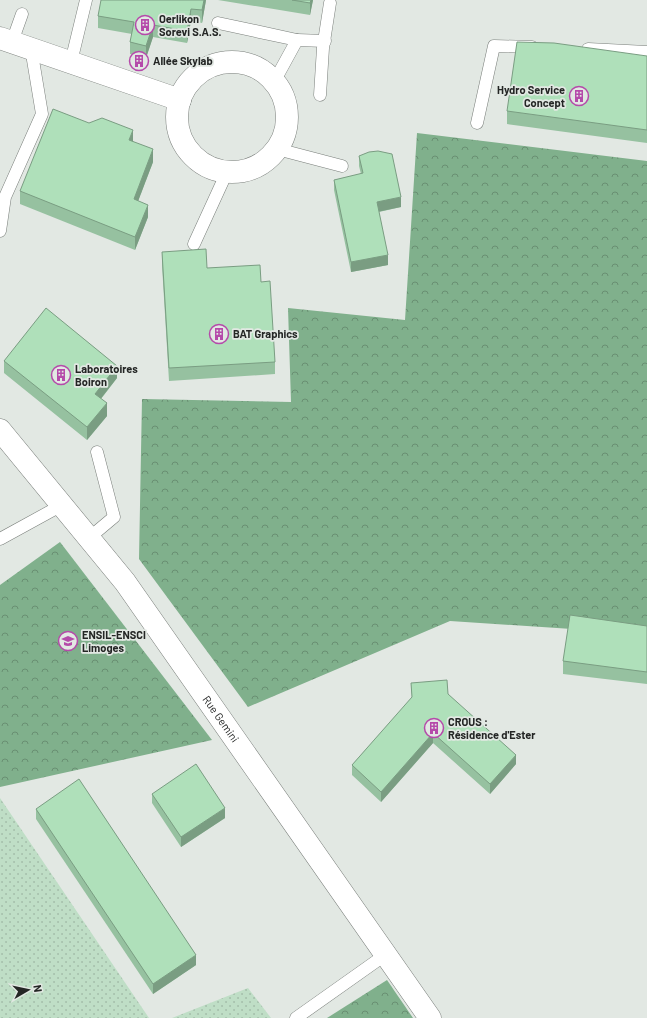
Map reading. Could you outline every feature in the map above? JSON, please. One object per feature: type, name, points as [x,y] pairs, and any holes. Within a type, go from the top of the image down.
[{"type":"street","points":[[14,42],[180,100]]},
{"type":"street","points":[[230,62],[246,64],[262,71],[274,82],[283,97],[286,115],[284,133],[277,149],[263,162],[246,170],[227,172],[211,168],[197,160],[186,148],[179,132],[177,116],[180,100],[187,85],[198,73],[213,65],[230,62]]},
{"type":"street","name":"Rue Gemini","points":[[0,430],[125,582],[430,1018]]},
{"type":"lane","points":[[71,62],[86,0]]},
{"type":"lane","points":[[320,95],[330,3]]},
{"type":"lane","points":[[0,231],[6,197],[42,114],[14,42],[22,14]]},
{"type":"lane","points":[[218,23],[297,40],[325,41]]},
{"type":"lane","points":[[274,82],[297,40]]},
{"type":"lane","points":[[477,123],[494,46],[547,48]]},
{"type":"lane","points":[[578,49],[647,52]]},
{"type":"lane","points":[[277,149],[342,166]]},
{"type":"lane","points":[[194,244],[227,172]]},
{"type":"lane","points":[[89,538],[114,517],[97,452]]},
{"type":"lane","points":[[0,540],[62,505]]},
{"type":"lane","points":[[296,1018],[385,955]]},
{"type":"green space","points":[[417,133],[647,161],[647,634],[450,621],[248,707],[139,559],[142,399],[291,402],[288,308],[405,320]]},
{"type":"green space","name":"ENSIL-ENSCI Limoges","points":[[60,542],[212,740],[0,787],[0,585]]},
{"type":"green space","points":[[0,798],[149,1018],[0,1018]]},
{"type":"green space","points":[[387,980],[413,1018],[327,1018]]},
{"type":"green space","points":[[248,988],[271,1018],[172,1018]]},
{"type":"building","name":"Oerlikon Sorevi S.A.S.","points":[[101,0],[204,0],[202,10],[191,9],[187,31],[153,25],[146,46],[130,42],[134,22],[98,16]]},
{"type":"building","points":[[292,0],[311,0],[310,3]]},
{"type":"building","name":"Hydro Service Concept","points":[[517,42],[554,43],[647,56],[647,130],[507,111]]},
{"type":"building","points":[[53,109],[89,123],[102,118],[133,130],[129,140],[153,149],[134,199],[148,205],[135,237],[20,191]]},
{"type":"building","points":[[378,151],[392,154],[401,197],[377,202],[388,255],[351,262],[334,180],[363,173],[359,156],[369,152]]},
{"type":"building","name":"BAT Graphics","points":[[206,249],[207,268],[260,265],[261,282],[270,281],[275,362],[169,368],[162,252]]},
{"type":"building","name":"Laboratoires Boiron","points":[[46,308],[117,366],[95,394],[107,403],[87,427],[4,361]]},
{"type":"building","points":[[570,615],[647,626],[647,672],[563,661]]},
{"type":"building","name":"CROUS : Résidence d'Ester","points":[[447,680],[448,694],[516,755],[490,784],[433,733],[381,792],[352,765],[412,697],[411,683]]},
{"type":"building","points":[[196,764],[225,808],[181,837],[152,794]]},
{"type":"building","points":[[79,779],[196,955],[153,984],[36,809]]},
{"type":"place","name":"Oerlikon Sorevi S.A.S.","points":[[145,25]]},
{"type":"place","name":"Allée Skylab","points":[[139,61]]},
{"type":"place","name":"Hydro Service Concept","points":[[579,96]]},
{"type":"place","name":"BAT Graphics","points":[[219,334]]},
{"type":"place","name":"Laboratoires Boiron","points":[[61,375]]},
{"type":"place","name":"ENSIL-ENSCI Limoges","points":[[68,641]]},
{"type":"place","name":"CROUS : Résidence d'Ester","points":[[434,728]]}]
